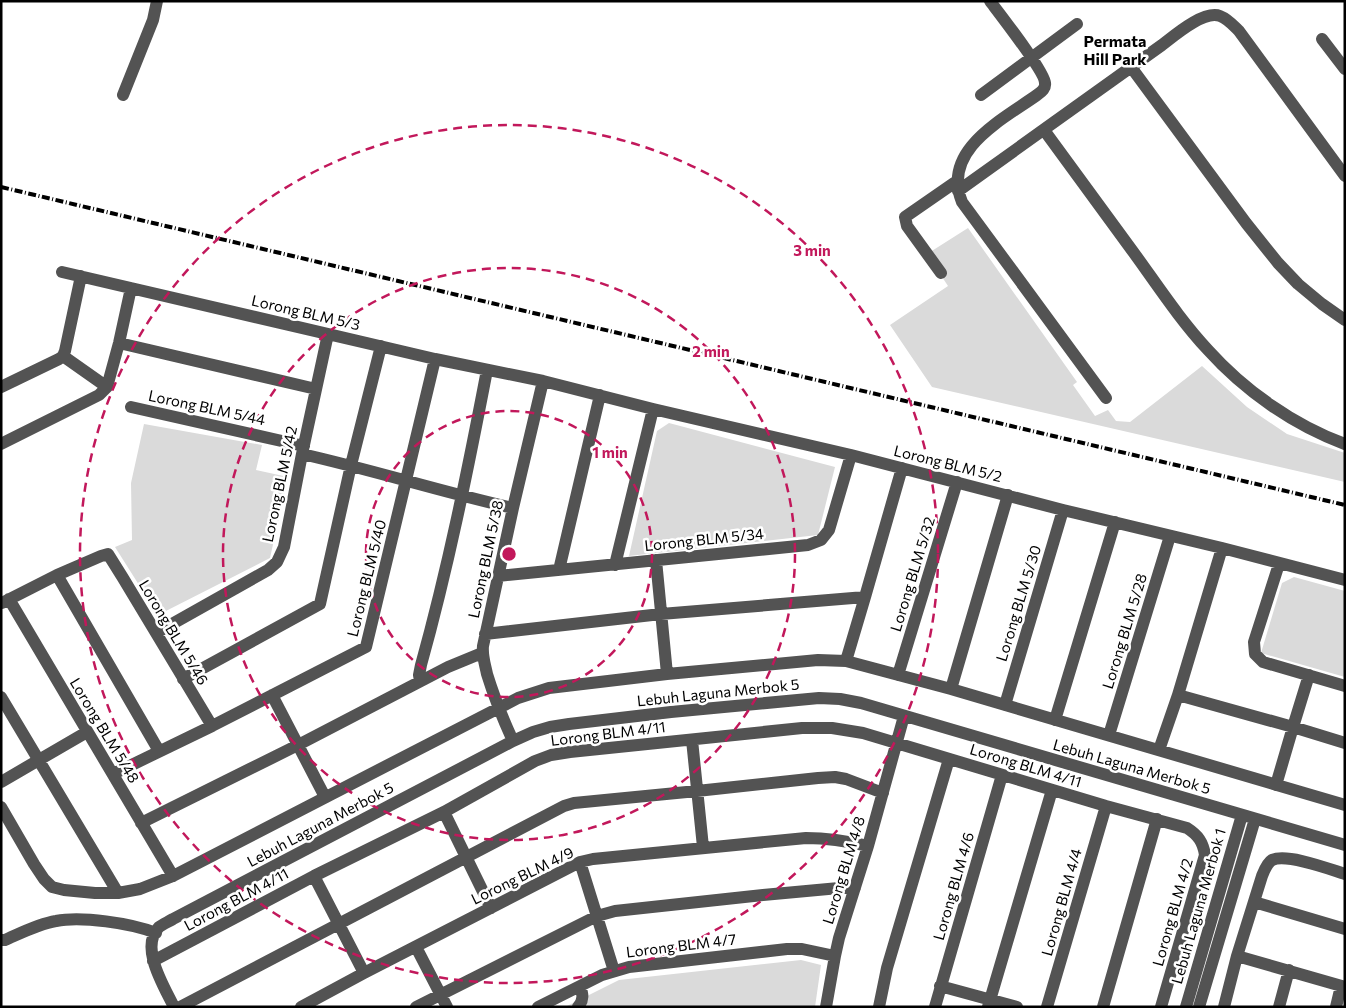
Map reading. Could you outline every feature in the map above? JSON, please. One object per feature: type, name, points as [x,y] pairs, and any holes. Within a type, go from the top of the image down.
[{"type":"street","points":[[123,95],[153,20],[157,1]]},
{"type":"street","points":[[990,1],[1032,58],[1046,83],[1044,90],[982,134],[971,146],[960,164],[958,186],[962,202],[1106,398]]},
{"type":"street","points":[[941,273],[907,226],[904,217],[958,186],[1044,130],[1196,21],[1209,15],[1219,16],[1230,22],[1239,31],[1345,176]]},
{"type":"street","points":[[981,95],[1077,24]]},
{"type":"street","points":[[1322,39],[1345,69]]},
{"type":"street","points":[[1131,67],[1246,223],[1278,263],[1298,284],[1345,320]]},
{"type":"street","points":[[1044,130],[1173,307],[1207,350],[1233,376],[1270,403],[1309,428],[1345,444]]},
{"type":"street","name":"Lorong BLM 5/3","points":[[62,272],[543,382]]},
{"type":"street","points":[[1,387],[63,356],[81,276]]},
{"type":"street","points":[[1,444],[99,395],[107,387],[131,288]]},
{"type":"street","name":"Lorong BLM 5/42","points":[[156,634],[268,570],[277,562],[284,547],[328,334]]},
{"type":"street","points":[[119,343],[316,389]]},
{"type":"street","points":[[183,679],[320,604],[351,465],[382,346]]},
{"type":"street","points":[[63,356],[107,387]]},
{"type":"street","name":"Lorong BLM 5/40","points":[[113,774],[212,726],[366,647],[436,359]]},
{"type":"street","points":[[420,680],[421,665],[442,586],[462,497],[487,370]]},
{"type":"street","name":"Lorong BLM 5/2","points":[[543,382],[851,455],[1345,580]]},
{"type":"street","name":"Lorong BLM 5/38","points":[[513,741],[498,708],[482,653],[513,508],[543,382]]},
{"type":"street","points":[[559,570],[600,395]]},
{"type":"street","name":"Lorong BLM 5/44","points":[[131,407],[303,450],[462,497],[513,508]]},
{"type":"street","points":[[615,564],[653,409]]},
{"type":"street","name":"Lorong BLM 5/34","points":[[498,576],[808,545],[821,540],[829,530],[851,455]]},
{"type":"street","points":[[846,661],[902,468]]},
{"type":"street","name":"Lorong BLM 5/32","points":[[898,675],[957,482]]},
{"type":"street","points":[[951,689],[1008,496]]},
{"type":"street","name":"Lorong BLM 5/30","points":[[1005,705],[1063,510]]},
{"type":"street","points":[[1055,720],[1115,522]]},
{"type":"street","name":"Lorong BLM 5/28","points":[[1109,735],[1170,536]]},
{"type":"street","points":[[1159,750],[1178,695],[1222,548]]},
{"type":"street","name":"Lorong BLM 5/46","points":[[57,575],[108,554],[212,726]]},
{"type":"street","points":[[656,560],[667,674]]},
{"type":"street","points":[[1279,564],[1254,642],[1255,654],[1263,662],[1345,686]]},
{"type":"street","points":[[5,601],[57,575],[160,751]]},
{"type":"street","points":[[485,634],[661,614],[865,597]]},
{"type":"street","name":"Lorong BLM 5/48","points":[[5,601],[113,774],[173,876]]},
{"type":"street","points":[[141,823],[298,746],[420,680],[482,653]]},
{"type":"street","name":"Lebuh Laguna Merbok 5","points":[[1,807],[34,864],[52,886],[64,890],[118,893],[140,889],[173,876],[498,708],[518,698],[548,688],[667,674],[818,660],[846,661],[951,689],[1345,805]]},
{"type":"street","points":[[1276,785],[1309,675]]},
{"type":"street","points":[[272,695],[325,797]]},
{"type":"street","points":[[1178,695],[1345,743]]},
{"type":"street","points":[[1,697],[118,893]]},
{"type":"street","name":"Lebuh Laguna Merbok 5","points":[[156,933],[159,928],[173,919],[513,741],[534,732],[569,724],[819,698],[861,703],[1345,845]]},
{"type":"street","name":"Lorong BLM 4/8","points":[[826,1007],[835,956],[904,716]]},
{"type":"street","name":"Lorong BLM 4/11","points":[[153,961],[314,876],[444,812],[536,761],[551,755],[802,728],[832,728],[863,733],[1106,806]]},
{"type":"street","points":[[1,782],[87,732]]},
{"type":"street","points":[[692,740],[703,847]]},
{"type":"street","points":[[879,1007],[887,968],[950,759]]},
{"type":"street","name":"Lorong BLM 4/6","points":[[935,1007],[1002,775]]},
{"type":"street","points":[[180,1007],[564,806],[574,803],[835,777],[846,779],[882,793]]},
{"type":"street","points":[[989,1003],[1052,790]]},
{"type":"street","name":"Lorong BLM 4/2","points":[[1106,806],[1187,828],[1195,832],[1204,847],[1206,855],[1161,1007]]},
{"type":"street","name":"Lorong BLM 4/4","points":[[1047,1007],[1106,806]]},
{"type":"street","points":[[444,812],[491,908]]},
{"type":"street","name":"Lebuh Laguna Merbok 1","points":[[1186,1007],[1242,815]]},
{"type":"street","points":[[1103,1007],[1157,819]]},
{"type":"street","name":"Lebuh Laguna Merbok 1","points":[[1199,1007],[1256,819]]},
{"type":"street","name":"Lorong BLM 4/9","points":[[301,1007],[580,862],[703,847],[806,838],[828,838],[868,846]]},
{"type":"street","points":[[1224,1007],[1237,956],[1267,865],[1272,860],[1280,858],[1295,859],[1345,874]]},
{"type":"street","points":[[580,862],[614,971]]},
{"type":"street","points":[[314,876],[364,973]]},
{"type":"street","points":[[416,1007],[597,916],[615,911],[763,895],[855,888]]},
{"type":"street","points":[[1254,902],[1345,929]]},
{"type":"street","points":[[1,940],[54,921],[74,918],[141,927],[156,933],[152,938],[151,952],[153,961],[174,1007]]},
{"type":"street","points":[[416,947],[447,1007]]},
{"type":"street","name":"Lorong BLM 4/7","points":[[538,1007],[614,971],[629,967],[787,949],[802,949],[835,956]]},
{"type":"street","points":[[1237,956],[1343,987],[1336,1007]]},
{"type":"street","points":[[1279,1007],[1289,970]]},
{"type":"street","points":[[578,1007],[582,1002],[583,993],[580,986]]},
{"type":"street","points":[[940,986],[989,1003],[1017,1007]]},
{"type":"shaded area","points":[[968,228],[1077,382],[1073,385],[1095,416],[1108,410],[1116,421],[1130,422],[1202,366],[1247,407],[1287,434],[1345,453],[1345,482],[932,387],[890,325],[948,286],[927,254]]},
{"type":"shaded area","points":[[669,423],[835,467],[818,535],[629,556],[657,431]]},
{"type":"shaded area","points":[[144,424],[262,445],[256,470],[288,477],[270,558],[158,615],[115,547],[132,540],[131,483]]},
{"type":"shaded area","points":[[1294,577],[1345,591],[1345,677],[1261,653],[1282,583]]},
{"type":"shaded area","points":[[801,960],[821,965],[815,1007],[565,1007],[619,980]]},
{"type":"railway","points":[[1,187],[1345,505]]},
{"type":"district","name":"Permata Hill Park","points":[[1115,49]]}]
